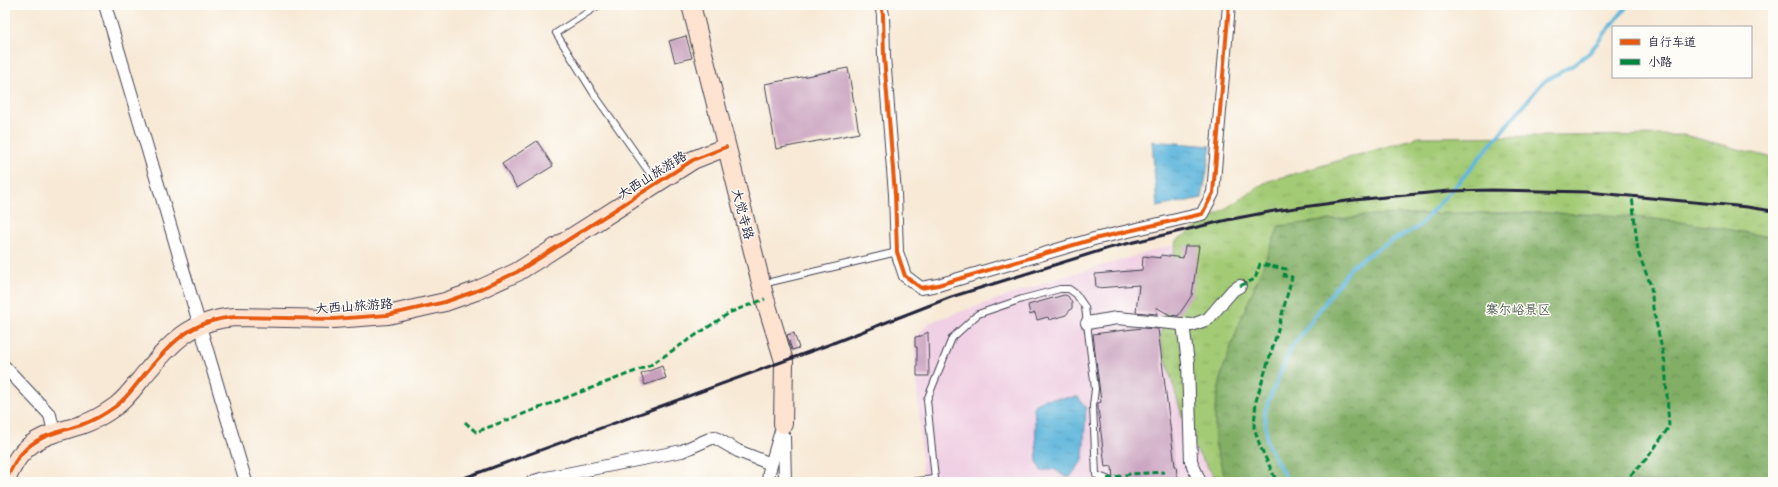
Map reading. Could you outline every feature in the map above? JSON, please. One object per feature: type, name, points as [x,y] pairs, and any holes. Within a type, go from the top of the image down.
[{"type":"street","points":[[104,5],[246,482]]},
{"type":"street","name":"大觉寺路","points":[[691,5],[765,299],[784,361],[784,482]]},
{"type":"street","points":[[881,5],[883,15],[884,58],[895,194],[897,252],[905,276],[921,288],[938,285],[1094,239],[1202,214],[1213,193],[1229,5]]},
{"type":"street","name":"大西山旅游路","points":[[5,482],[14,464],[24,451],[36,441],[54,432],[92,420],[116,406],[134,388],[166,349],[177,339],[199,326],[221,318],[235,317],[324,319],[360,318],[400,312],[445,302],[476,291],[516,272],[693,160],[726,147]]},
{"type":"street","points":[[1086,323],[1117,318],[1192,325],[1208,319],[1233,290],[1240,286]]},
{"type":"street","points":[[1183,324],[1188,363],[1191,461],[1200,482]]},
{"type":"street","points":[[5,367],[50,415],[54,432]]},
{"type":"street","name":"大觉寺路","points":[[768,482],[771,464],[783,424]]},
{"type":"street","points":[[532,482],[682,451],[714,437],[738,451],[771,464]]},
{"type":"lane","points":[[599,5],[556,33],[594,94],[656,183]]},
{"type":"lane","points":[[762,284],[897,252]]},
{"type":"lane","points":[[907,482],[935,480],[928,400],[952,338],[965,324],[978,314],[1022,299],[1060,289],[1069,289],[1076,294],[1085,308],[1095,389],[1096,475],[1107,478],[1104,482]]},
{"type":"shaded area","points":[[1198,245],[1226,482],[923,482],[914,338],[930,322],[1063,277],[1169,246]]},
{"type":"green space","name":"寨尔峪景区","points":[[1684,135],[1773,158],[1773,482],[1218,482],[1189,440],[1160,339],[1176,241],[1266,182],[1419,137]]},
{"type":"green space","name":"寨尔峪景区","points":[[1552,213],[1607,215],[1703,225],[1773,238],[1773,482],[1226,482],[1215,444],[1215,408],[1222,372],[1238,327],[1279,226],[1373,215]]},
{"type":"water","points":[[1152,141],[1211,146],[1202,198],[1157,207]]},
{"type":"water","points":[[1078,397],[1086,408],[1083,460],[1070,477],[1064,476],[1054,469],[1041,471],[1037,461],[1034,405],[1044,399]]},
{"type":"building","points":[[686,36],[692,58],[675,62],[669,41]]},
{"type":"building","points":[[848,68],[859,133],[776,149],[765,84]]},
{"type":"building","points":[[537,141],[553,166],[517,188],[502,164]]},
{"type":"building","points":[[1185,246],[1199,246],[1192,295],[1178,316],[1170,315],[1156,307],[1157,314],[1136,312],[1139,285],[1096,288],[1095,274],[1142,270],[1143,256],[1161,258],[1161,255],[1183,258]]},
{"type":"building","points":[[1064,295],[1068,296],[1072,303],[1072,308],[1066,315],[1049,320],[1048,317],[1037,320],[1035,313],[1030,315],[1028,305]]},
{"type":"building","points":[[1142,328],[1158,329],[1178,482],[1113,481],[1112,466],[1105,467],[1098,407],[1098,403],[1101,402],[1093,334]]},
{"type":"building","points":[[928,332],[929,376],[917,376],[917,347],[915,347],[915,337],[921,336]]},
{"type":"building","points":[[794,333],[799,348],[792,350],[787,335]]},
{"type":"building","points":[[662,366],[666,378],[645,385],[641,374]]},
{"type":"waterway","points":[[1288,482],[1267,443],[1265,414],[1267,405],[1290,350],[1351,267],[1375,250],[1418,227],[1465,175],[1543,82],[1573,65],[1589,53],[1628,5]]},
{"type":"railway","points":[[453,482],[828,345],[951,297],[1109,248],[1227,220],[1274,211],[1354,200],[1449,191],[1492,190],[1587,192],[1747,207],[1773,211]]},
{"type":"marked path","points":[[1624,482],[1648,457],[1669,427],[1665,363],[1653,308],[1651,286],[1638,252],[1632,196]]},
{"type":"marked path","points":[[1240,286],[1255,279],[1260,264],[1286,269],[1284,276],[1292,277],[1277,333],[1256,401],[1254,427],[1260,446],[1277,482]]},
{"type":"marked path","points":[[465,422],[476,432],[649,366],[731,312],[765,299]]},
{"type":"marked path","points":[[1107,479],[1130,474],[1164,472]]},
{"type":"cycle path","points":[[881,5],[883,15],[884,57],[895,194],[897,252],[905,276],[921,288],[938,285],[1094,239],[1202,214],[1213,193],[1229,5]]},
{"type":"cycle path","points":[[5,482],[12,467],[28,447],[49,435],[90,421],[116,406],[127,396],[163,353],[173,343],[194,328],[220,319],[235,317],[334,319],[388,315],[445,302],[476,291],[517,272],[693,160],[726,147]]}]
